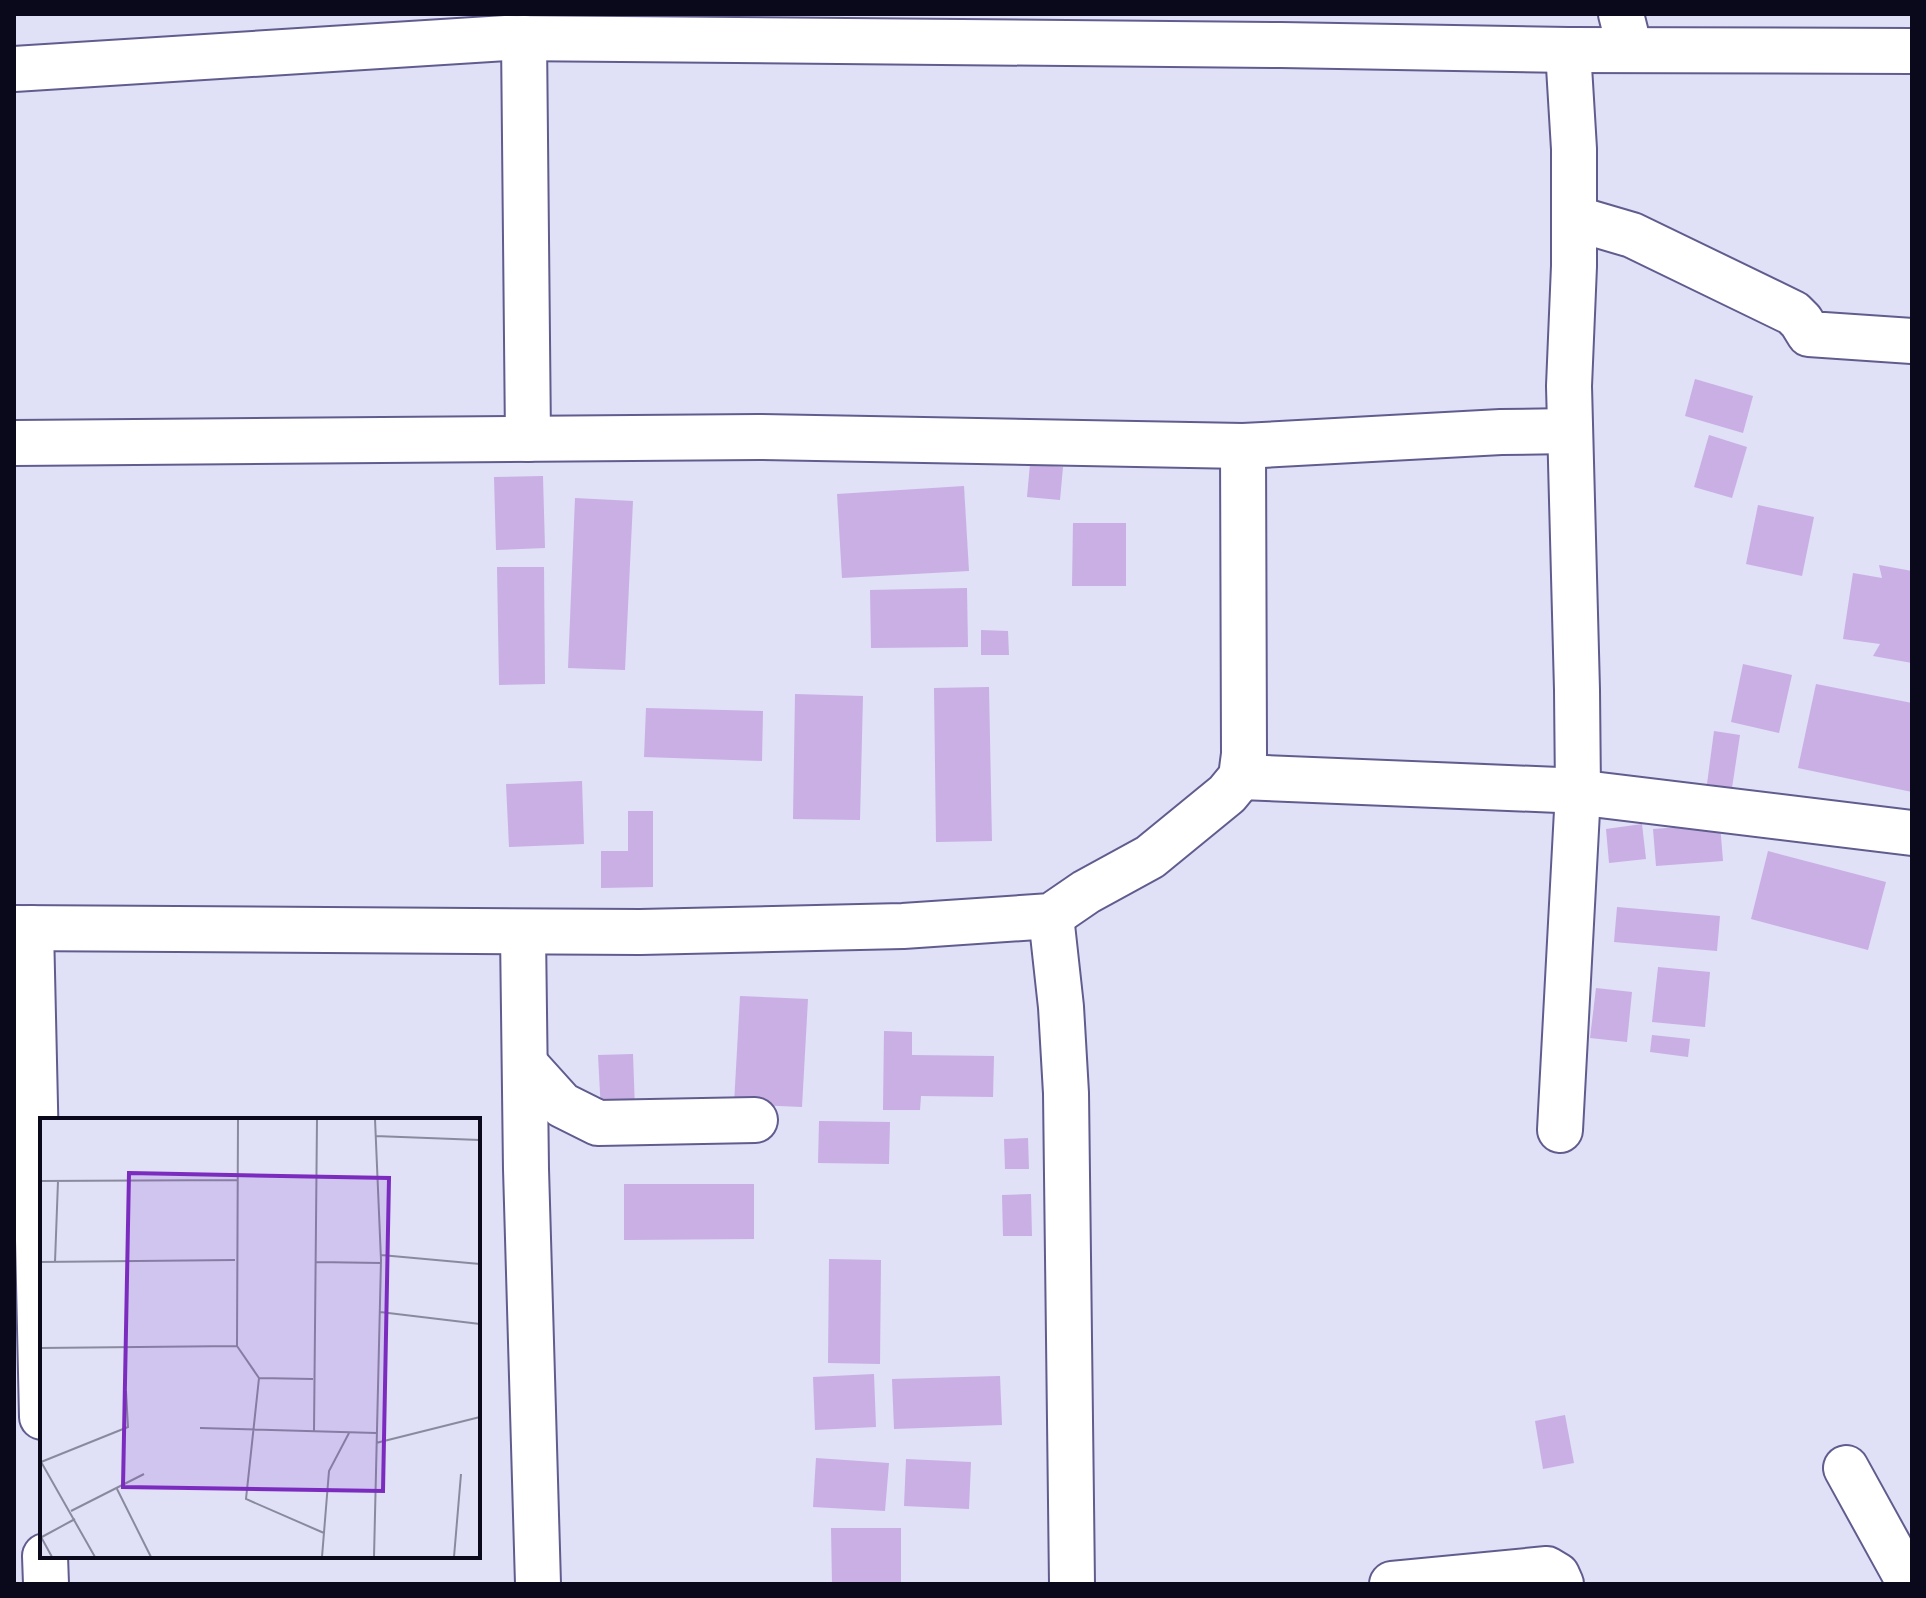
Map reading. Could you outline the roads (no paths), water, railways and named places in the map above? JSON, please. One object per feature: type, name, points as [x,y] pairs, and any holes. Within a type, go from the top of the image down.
[{"type":"street","points":[[14,69],[475,27],[524,38],[827,27],[1281,45],[1568,50],[1626,32],[1912,51]]},
{"type":"street","points":[[524,38],[528,439]]},
{"type":"street","points":[[1560,1130],[1578,792],[1569,386],[1574,266],[1574,149],[1568,50]]},
{"type":"street","points":[[1574,218],[1632,235],[1793,313],[1809,334],[1912,341]]},
{"type":"street","points":[[14,443],[758,437],[1243,446],[1570,431]]},
{"type":"street","points":[[40,1248],[22,928],[523,933],[903,926],[1051,916],[1086,892],[1150,857],[1227,794],[1241,777],[1244,754],[1243,446]]},
{"type":"street","points":[[1241,777],[1578,792],[1912,833]]},
{"type":"street","points":[[1051,916],[1066,1093],[1072,1584]]},
{"type":"street","points":[[523,933],[538,1584]]},
{"type":"street","points":[[525,1064],[562,1105],[598,1123],[755,1120]]},
{"type":"street","points":[[1846,1468],[1910,1584]]},
{"type":"street","points":[[45,1558],[46,1584]]},
{"type":"street","points":[[1392,1584],[1547,1569],[1557,1575],[1561,1584]]}]
